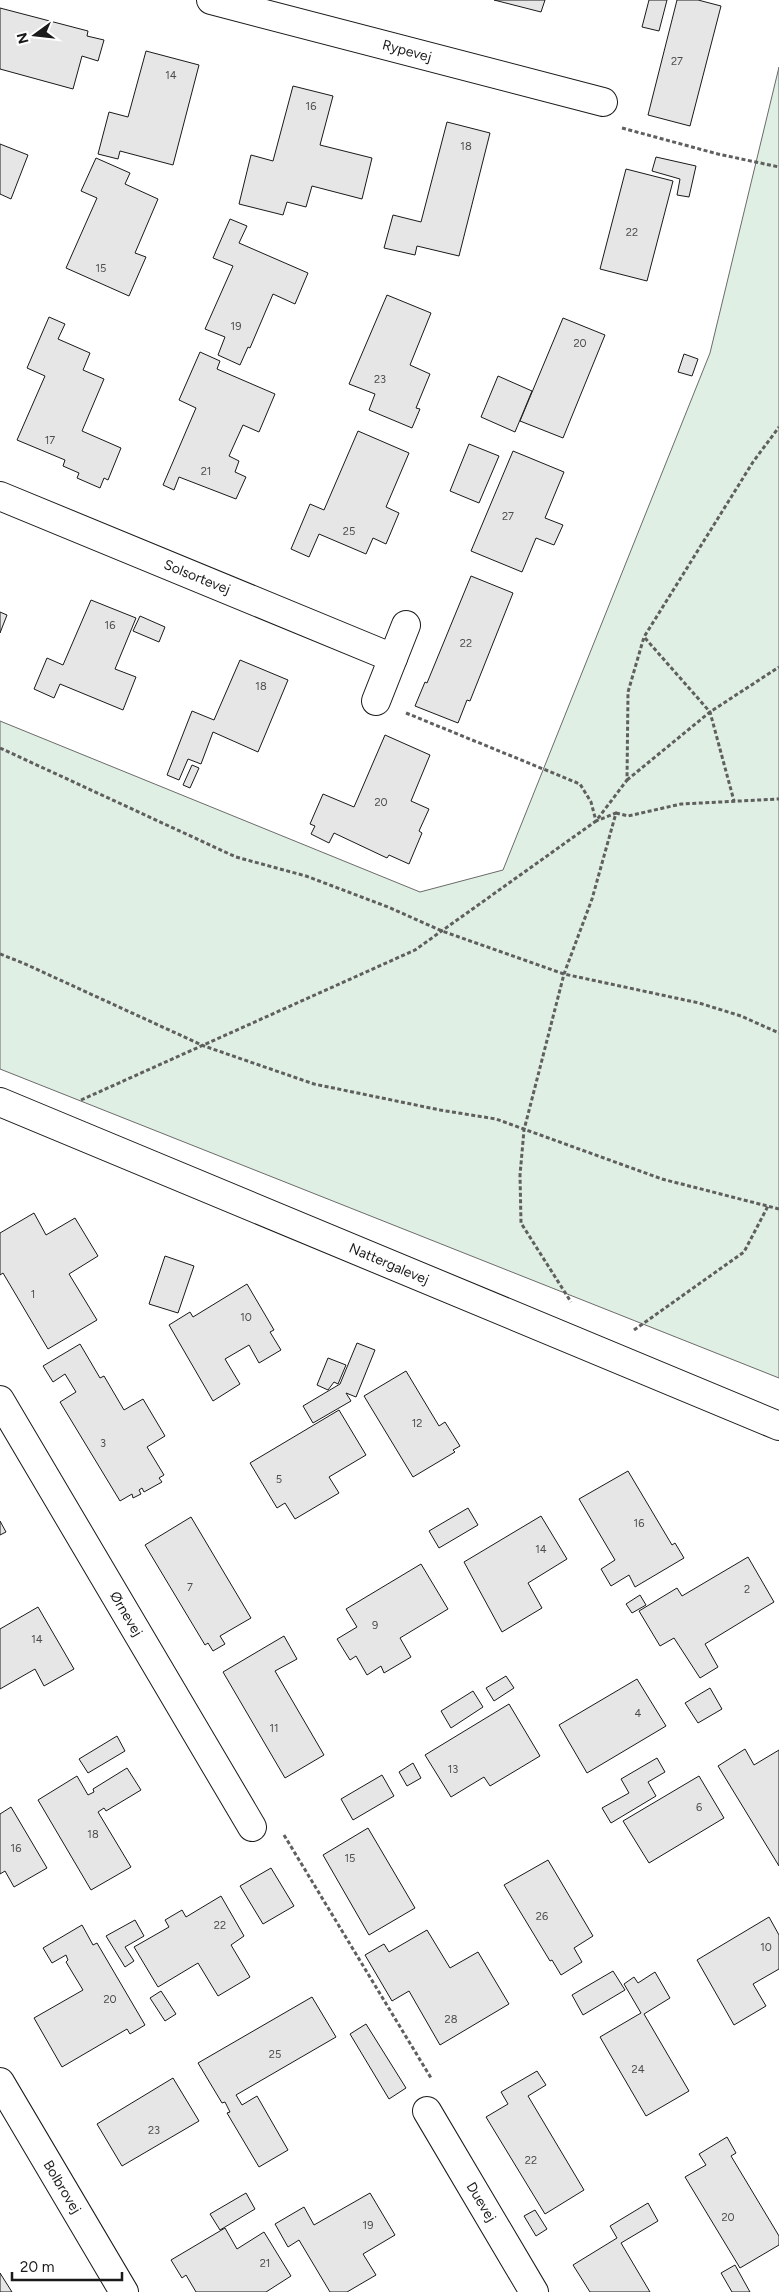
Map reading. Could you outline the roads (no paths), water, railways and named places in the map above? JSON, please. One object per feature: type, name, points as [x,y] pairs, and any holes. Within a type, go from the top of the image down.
[{"type":"street","name":"Rypevej","points":[[211,0],[603,102]]},
{"type":"street","name":"Solsortevej","points":[[0,496],[393,658]]},
{"type":"street","points":[[376,701],[406,625]]},
{"type":"street","name":"Nattergalevej","points":[[0,1102],[779,1426]]},
{"type":"street","name":"Ørnevej","points":[[0,1400],[252,1828]]},
{"type":"street","name":"Bolbrovej","points":[[0,2082],[124,2292]]},
{"type":"street","name":"Duevej","points":[[427,2111],[534,2292]]}]
